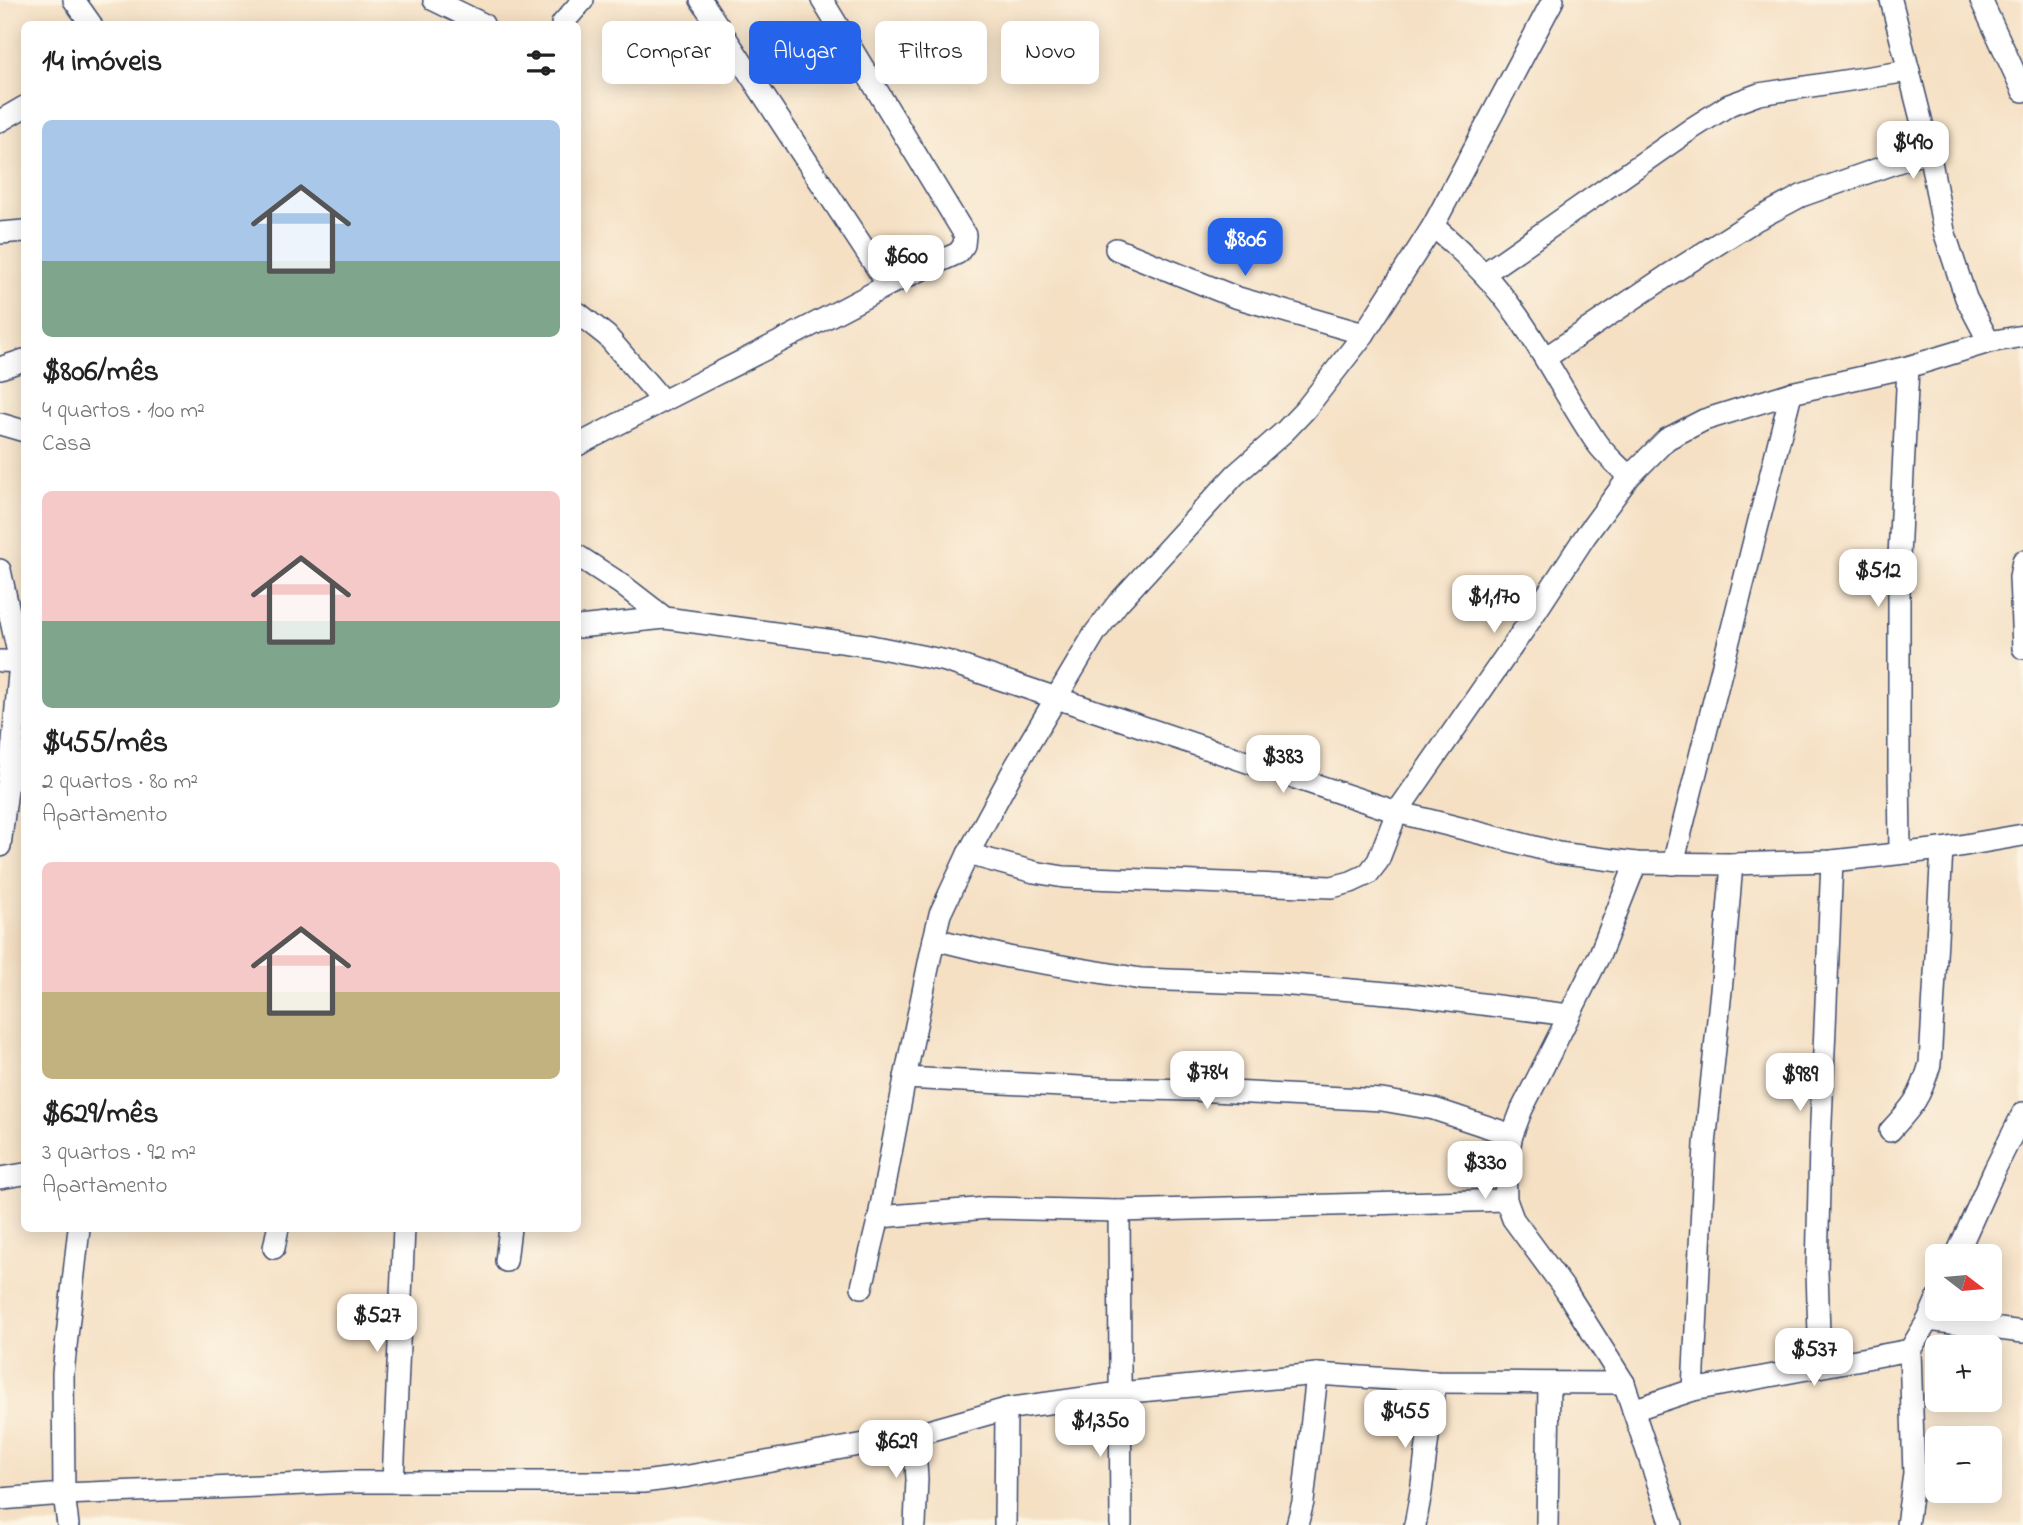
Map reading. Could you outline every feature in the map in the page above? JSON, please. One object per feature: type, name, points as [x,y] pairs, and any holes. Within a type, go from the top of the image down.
[{"type":"street","points":[[74,0],[89,21]]},
{"type":"street","points":[[433,0],[478,21]]},
{"type":"street","points":[[565,21],[583,0]]},
{"type":"street","points":[[701,0],[888,285]]},
{"type":"street","points":[[581,444],[888,285],[958,253],[964,245],[965,235],[822,0]]},
{"type":"street","points":[[862,1287],[879,1217],[940,914],[968,854],[1015,767],[1095,633],[1118,603],[1236,475],[1305,410],[1364,334],[1433,226],[1553,0]]},
{"type":"street","points":[[1891,0],[1929,151],[1944,230],[1966,298],[1989,342]]},
{"type":"street","points":[[1981,0],[2023,91]]},
{"type":"street","points":[[1485,273],[1729,104],[1759,94],[1909,71]]},
{"type":"street","points":[[0,121],[21,109]]},
{"type":"street","points":[[1545,358],[1754,220],[1801,196],[1929,151]]},
{"type":"street","points":[[1433,226],[1485,273],[1517,314],[1598,444],[1629,477]]},
{"type":"street","points":[[0,233],[21,231]]},
{"type":"street","points":[[1116,250],[1235,298],[1364,334]]},
{"type":"street","points":[[581,315],[607,336],[662,400]]},
{"type":"street","points":[[968,854],[1034,872],[1065,877],[1332,887],[1368,874],[1378,861],[1397,812],[1586,536],[1629,477],[1667,439],[1704,420],[1791,393],[1908,367],[1989,342],[2023,336]]},
{"type":"street","points":[[0,368],[21,361]]},
{"type":"street","points":[[1900,852],[1899,557],[1908,367]]},
{"type":"street","points":[[1673,864],[1791,393]]},
{"type":"street","points":[[0,424],[21,430]]},
{"type":"street","points":[[581,558],[665,618]]},
{"type":"street","points":[[2023,561],[2020,577],[2023,648]]},
{"type":"street","points":[[0,570],[15,662],[0,846]]},
{"type":"street","points":[[581,627],[665,618],[871,646],[946,661],[1397,812],[1558,853],[1636,863],[1832,861],[1942,849],[2023,835]]},
{"type":"street","points":[[1890,1131],[1915,1104],[1930,1064],[1942,849]]},
{"type":"street","points":[[1820,1366],[1817,1270],[1832,861]]},
{"type":"street","points":[[1636,863],[1600,954],[1522,1109],[1512,1135],[1505,1166],[1506,1200],[1513,1219],[1566,1291],[1624,1383],[1672,1525]]},
{"type":"street","points":[[1693,1390],[1705,1145],[1720,1011],[1732,864]]},
{"type":"street","points":[[934,939],[1008,957],[1141,979],[1280,984],[1398,993],[1569,1015]]},
{"type":"street","points":[[905,1078],[1382,1100],[1434,1109],[1512,1135]]},
{"type":"street","points":[[1961,1244],[2023,1113]]},
{"type":"street","points":[[0,1178],[21,1174]]},
{"type":"street","points":[[879,1217],[988,1208],[1119,1211],[1506,1200]]},
{"type":"street","points":[[1119,1211],[1121,1525]]},
{"type":"street","points":[[68,1525],[64,1494],[63,1373],[79,1232]]},
{"type":"street","points":[[393,1482],[404,1232]]},
{"type":"street","points":[[506,1261],[510,1232]]},
{"type":"street","points":[[1907,1525],[1914,1474],[1910,1350],[1927,1321]]},
{"type":"street","points":[[1936,1321],[2023,1332]]},
{"type":"street","points":[[1633,1409],[1693,1390],[1910,1350]]},
{"type":"street","points":[[0,1499],[64,1494],[393,1482],[643,1482],[914,1435],[1006,1409],[1120,1393],[1317,1374],[1435,1382],[1624,1383]]},
{"type":"street","points":[[1297,1525],[1303,1502],[1317,1374]]},
{"type":"street","points":[[1415,1525],[1435,1382]]},
{"type":"street","points":[[1547,1525],[1549,1384]]},
{"type":"street","points":[[1005,1525],[1006,1409]]},
{"type":"street","points":[[914,1435],[915,1525]]}]
